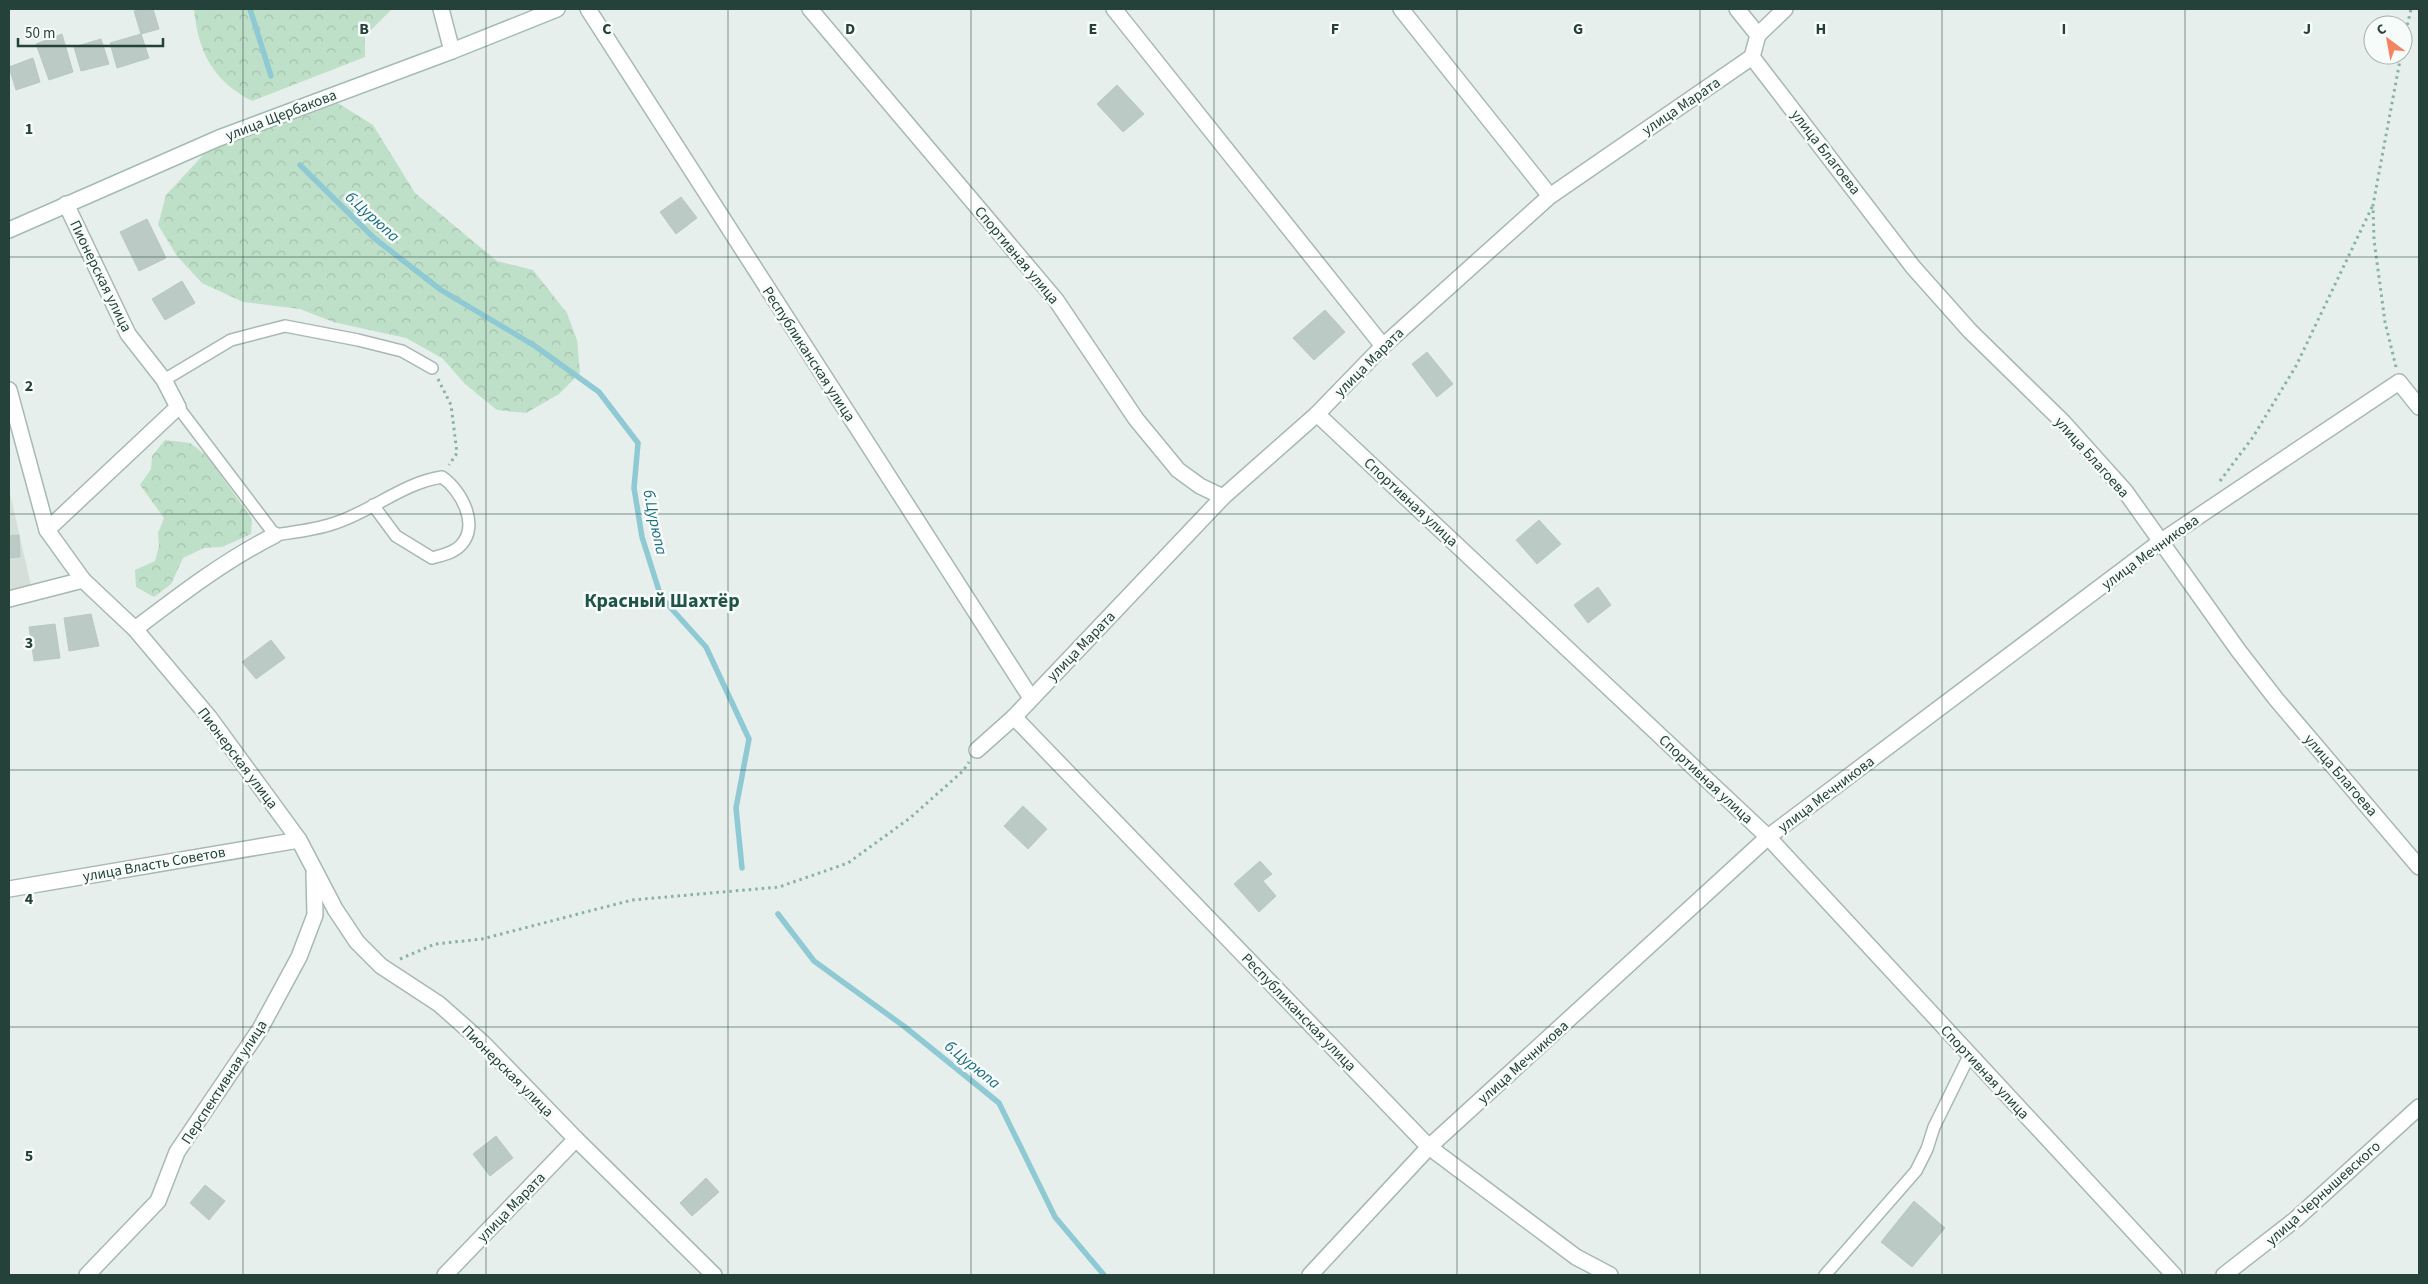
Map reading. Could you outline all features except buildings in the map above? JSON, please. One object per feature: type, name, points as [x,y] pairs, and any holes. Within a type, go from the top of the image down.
[{"type":"street","points":[[441,9],[452,51]]},
{"type":"street","name":"улица Щербакова","points":[[9,230],[219,138],[452,51],[557,9]]},
{"type":"street","name":"Республиканская улица","points":[[588,9],[1031,698]]},
{"type":"street","name":"Спортивная улица","points":[[810,9],[1056,300],[1136,419],[1178,470],[1200,486],[1223,497]]},
{"type":"street","points":[[1114,9],[1384,346]]},
{"type":"street","points":[[1401,9],[1550,196]]},
{"type":"street","points":[[1737,9],[1758,35]]},
{"type":"street","points":[[1752,57],[1758,35],[1785,9]]},
{"type":"street","name":"улица Марата","points":[[977,750],[1014,717],[1223,497],[1318,414],[1384,346],[1550,196],[1752,57]]},
{"type":"street","name":"улица Благоева","points":[[1752,57],[1913,267],[1970,331],[2063,422],[2119,485],[2276,699],[2419,867]]},
{"type":"street","name":"Пионерская улица","points":[[66,204],[128,334],[164,380],[178,407]]},
{"type":"street","points":[[2399,382],[2419,407]]},
{"type":"street","name":"улица Мечникова","points":[[1310,1275],[1430,1147],[1768,837],[2160,542],[2399,382]]},
{"type":"street","name":"Пионерская улица","points":[[9,390],[48,530],[83,580],[135,629],[208,717],[299,840],[345,926],[356,942],[381,966],[439,1004],[483,1042],[576,1139],[714,1275]]},
{"type":"street","points":[[48,530],[178,407]]},
{"type":"street","name":"Спортивная улица","points":[[1318,414],[1768,837],[2174,1275]]},
{"type":"street","points":[[135,629],[184,591],[237,554],[275,535]]},
{"type":"street","points":[[9,599],[83,580]]},
{"type":"street","name":"Республиканская улица","points":[[1014,717],[1430,1147],[1576,1257],[1610,1275]]},
{"type":"street","name":"улица Власть Советов","points":[[9,889],[299,840]]},
{"type":"street","name":"Перспективная улица","points":[[87,1275],[158,1201],[177,1152],[264,1021],[300,956],[315,915],[314,866]]},
{"type":"street","name":"улица Чернышевского","points":[[2224,1275],[2296,1219],[2419,1107]]},
{"type":"street","name":"улица Марата","points":[[445,1275],[576,1139]]},
{"type":"lane","points":[[164,380],[231,340],[285,326],[358,340],[402,351],[432,368]]},
{"type":"lane","points":[[178,407],[275,535],[333,524],[372,505],[430,478],[442,477],[451,482],[461,498],[470,523],[462,544],[453,552],[432,558],[396,536],[372,505]]},
{"type":"lane","points":[[1825,1275],[1916,1171],[1927,1150],[1934,1127],[1969,1056]]},
{"type":"path","points":[[2398,65],[2373,204],[2374,240],[2385,322],[2399,382]]},
{"type":"path","points":[[2214,489],[2253,437],[2296,366],[2373,204]]},
{"type":"path","points":[[432,368],[451,405],[456,453],[442,477]]},
{"type":"path","points":[[381,966],[435,944],[482,939],[632,900],[779,886],[848,863],[917,812],[963,771],[977,750]]},
{"type":"shaded area","points":[[9,489],[32,590],[9,595]]},
{"type":"green space","points":[[194,9],[392,9],[365,36],[365,57],[252,101],[227,84],[210,64],[199,39]]},
{"type":"green space","points":[[328,97],[373,125],[415,193],[497,261],[533,270],[567,313],[577,340],[580,373],[559,394],[526,413],[497,410],[465,384],[442,358],[406,338],[333,322],[300,309],[243,302],[202,283],[177,256],[158,225],[166,195],[219,138]]},
{"type":"green space","points":[[165,440],[190,443],[207,456],[252,519],[251,534],[222,547],[204,548],[183,558],[171,584],[154,597],[136,587],[135,570],[155,561],[159,546],[158,533],[164,518],[140,485],[151,469],[152,456]]},
{"type":"waterway","name":"б.Цурюпа","points":[[250,9],[271,76]]},
{"type":"waterway","name":"б.Цурюпа","points":[[300,165],[374,238],[441,290],[535,346],[599,392],[638,443],[634,488],[642,537],[661,597],[706,647],[749,739],[736,808],[742,868]]},
{"type":"waterway","name":"б.Цурюпа","points":[[778,914],[814,961],[905,1027],[999,1103],[1055,1217],[1104,1275]]},
{"type":"district","name":"Красный Шахтёр","points":[[662,600]]}]
